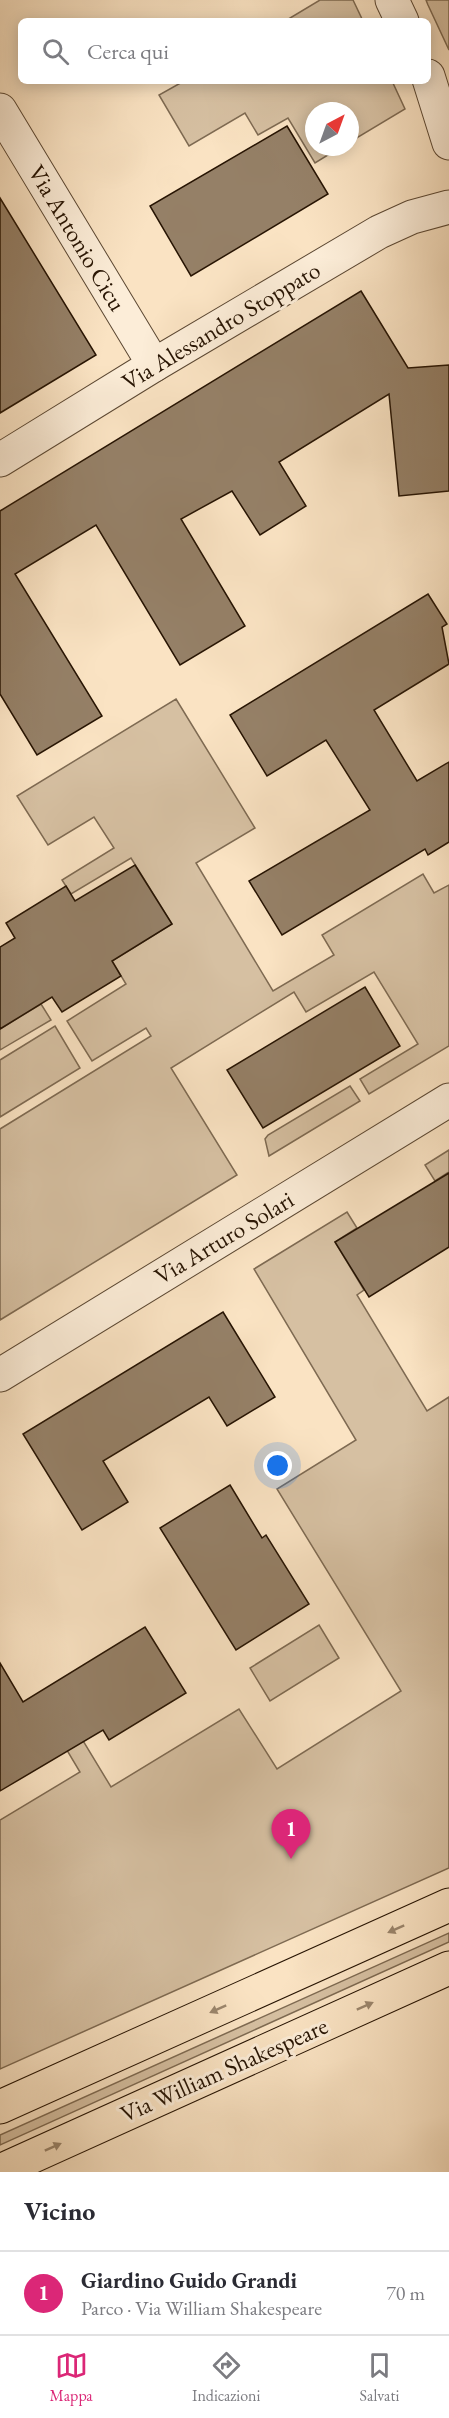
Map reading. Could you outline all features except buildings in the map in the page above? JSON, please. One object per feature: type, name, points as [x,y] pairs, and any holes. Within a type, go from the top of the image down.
[{"type":"main road","points":[[0,2107],[449,1905]]},
{"type":"main road","name":"Via William Shakespeare","points":[[0,2171],[449,1968]]},
{"type":"street","points":[[392,0],[401,18]]},
{"type":"street","points":[[431,84],[449,143]]},
{"type":"street","name":"Via Antonio Cicu","points":[[0,110],[154,365]]},
{"type":"street","name":"Via Alessandro Stoppato","points":[[0,460],[154,365],[379,232],[412,217],[449,207]]},
{"type":"street","name":"Via Arturo Solari","points":[[0,1375],[449,1100]]},
{"type":"shaded area","points":[[320,0],[353,0],[362,18],[290,18]]},
{"type":"shaded area","points":[[426,0],[449,0],[449,50],[428,5]]},
{"type":"shaded area","points":[[179,84],[393,84],[405,109],[359,137],[359,102],[305,102],[305,146],[288,118],[258,135],[245,113],[189,146],[159,95]]},
{"type":"shaded area","points":[[311,156],[326,156],[315,163]]},
{"type":"shaded area","points":[[176,699],[255,828],[196,863],[273,991],[334,955],[322,935],[423,874],[434,893],[449,885],[449,1046],[369,1094],[360,1079],[418,1044],[374,972],[306,1012],[294,992],[171,1068],[237,1175],[0,1320],[0,1129],[151,1036],[146,1028],[92,1061],[67,1021],[126,984],[112,961],[172,924],[131,858],[71,894],[62,880],[114,848],[94,817],[48,845],[17,796]]},
{"type":"shaded area","points":[[41,1004],[51,1020],[0,1050],[0,1029]]},
{"type":"shaded area","points":[[55,1026],[80,1068],[0,1117],[0,1060]]},
{"type":"shaded area","points":[[350,1086],[360,1101],[269,1156],[265,1139],[268,1135]]},
{"type":"shaded area","points":[[449,1150],[449,1172],[435,1181],[425,1165]]},
{"type":"shaded area","points":[[347,1212],[357,1228],[335,1242],[364,1290],[357,1295],[427,1411],[449,1397],[449,1868],[0,2069],[0,1820],[80,1772],[40,1705],[56,1696],[111,1787],[239,1709],[277,1769],[401,1691],[277,1489],[356,1440],[254,1269]]},
{"type":"shaded area","points":[[319,1625],[339,1658],[270,1701],[250,1668]]},
{"type":"shaded area","points":[[449,1933],[449,1942],[0,2145],[0,2135]]},
{"type":"place","name":"Giardino Guido Grandi","points":[[291,1859]]}]
